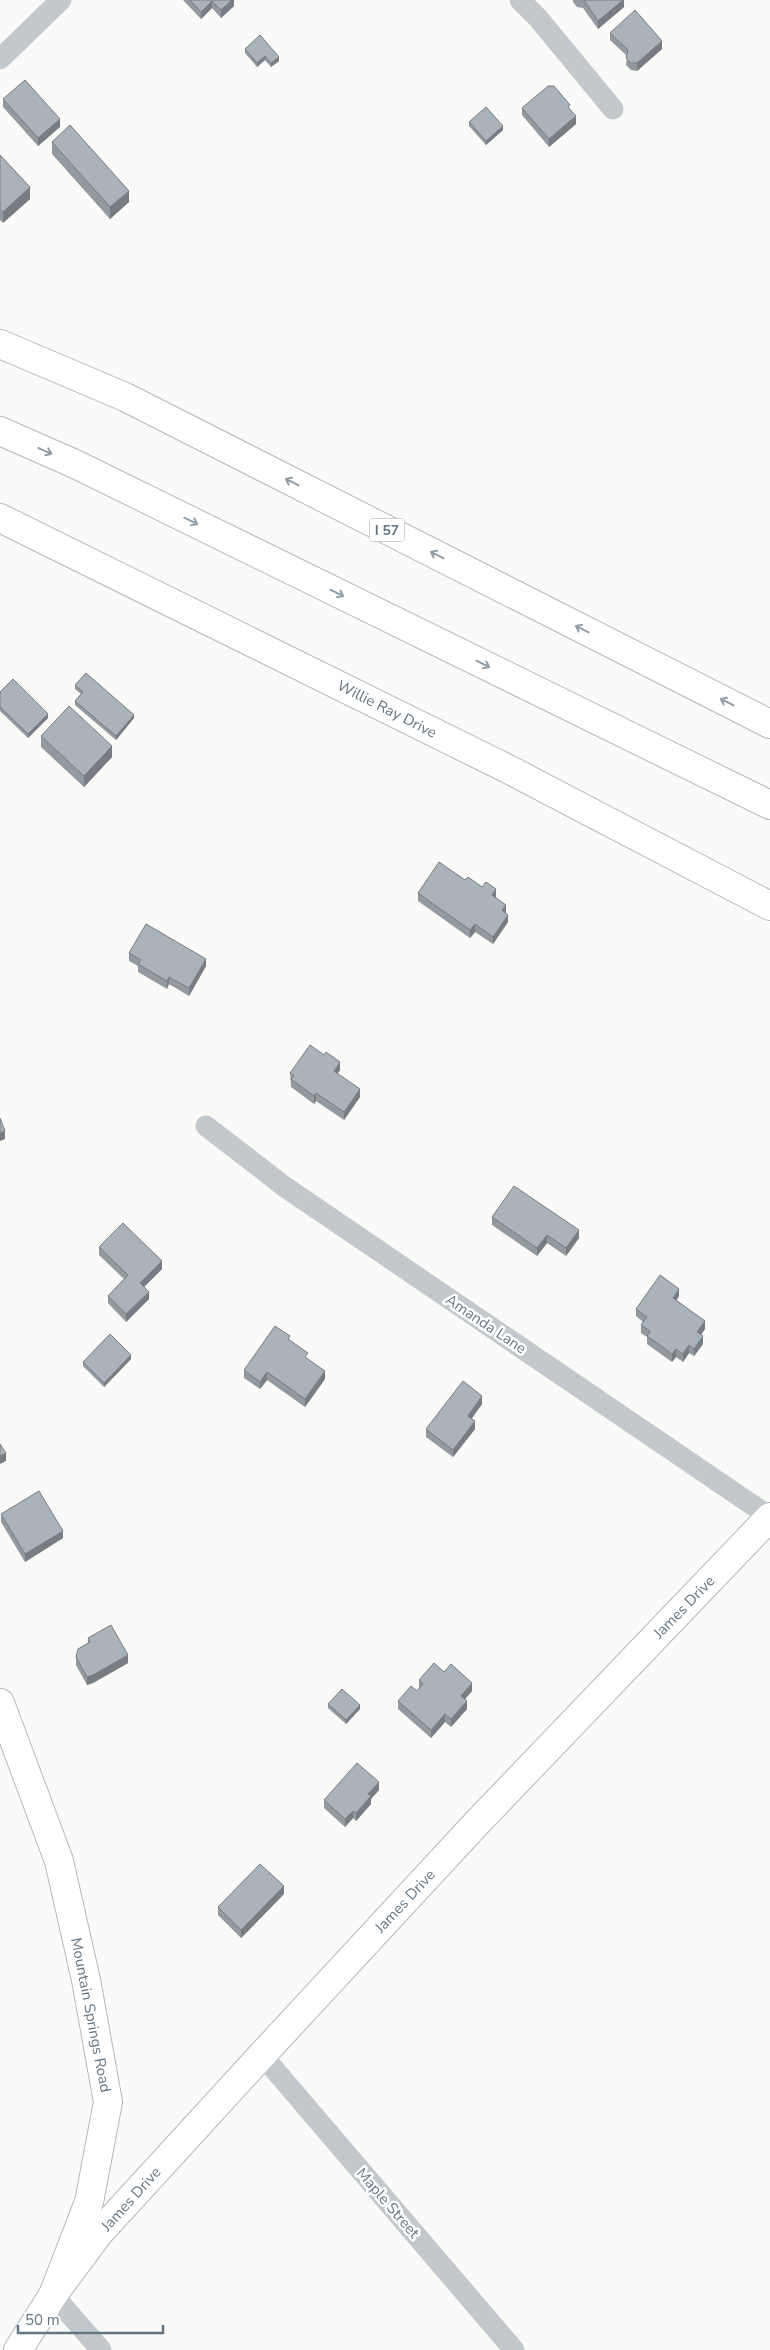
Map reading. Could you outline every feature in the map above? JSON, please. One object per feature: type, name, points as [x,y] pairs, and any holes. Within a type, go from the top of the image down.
[{"type":"main road","name":"I 57","points":[[0,344],[125,397],[770,724]]},
{"type":"main road","points":[[0,431],[75,464],[770,805]]},
{"type":"main road","name":"Willie Ray Drive","points":[[0,518],[508,769],[770,906]]},
{"type":"main road","name":"James Drive","points":[[53,2295],[99,2234],[262,2055],[464,1837],[770,1517]]},
{"type":"main road","name":"Mountain Springs Road","points":[[0,1703],[58,1861],[86,1980],[108,2102],[89,2202],[53,2295],[18,2350]]},
{"type":"street","points":[[0,59],[62,0]]},
{"type":"street","points":[[520,0],[538,18],[613,109]]},
{"type":"street","name":"Amanda Lane","points":[[206,1126],[285,1187],[770,1517]]},
{"type":"street","name":"Maple Street","points":[[262,2055],[514,2350]]},
{"type":"street","points":[[53,2295],[101,2350]]},
{"type":"building","points":[[190,0],[232,0],[221,10],[212,1],[201,12]]},
{"type":"building","points":[[584,0],[623,0],[598,21]]},
{"type":"building","points":[[635,10],[662,41],[637,63],[631,63],[626,58],[628,50],[610,33]]},
{"type":"building","points":[[260,35],[279,57],[271,63],[265,56],[257,63],[245,49]]},
{"type":"building","points":[[25,80],[60,119],[38,138],[3,99]]},
{"type":"building","points":[[548,86],[554,86],[570,105],[568,107],[576,116],[549,139],[522,108]]},
{"type":"building","points":[[486,107],[503,126],[486,141],[469,122]]},
{"type":"building","points":[[70,125],[129,191],[110,207],[52,142]]},
{"type":"building","points":[[0,155],[30,187],[3,212],[0,209]]},
{"type":"building","points":[[86,673],[134,715],[116,736],[75,701],[83,692],[75,685]]},
{"type":"building","points":[[13,679],[48,714],[28,734],[0,707],[0,692]]},
{"type":"building","points":[[69,706],[112,746],[84,776],[41,736]]},
{"type":"building","points":[[439,862],[465,880],[468,877],[482,887],[486,882],[496,889],[492,895],[506,905],[502,910],[508,915],[493,937],[475,924],[470,930],[418,893]]},
{"type":"building","points":[[146,924],[206,959],[189,988],[169,977],[167,981],[138,964],[141,960],[129,953]]},
{"type":"building","points":[[310,1045],[324,1055],[326,1052],[340,1062],[334,1071],[360,1089],[344,1112],[316,1093],[314,1096],[291,1079],[294,1076],[290,1073]]},
{"type":"building","points":[[0,1118],[5,1131],[0,1133]]},
{"type":"building","points":[[514,1186],[579,1230],[566,1248],[547,1235],[537,1248],[492,1217]]},
{"type":"building","points":[[123,1223],[162,1261],[140,1283],[149,1292],[126,1314],[108,1296],[128,1275],[99,1247]]},
{"type":"building","points":[[660,1275],[679,1289],[673,1298],[705,1321],[697,1332],[703,1336],[694,1349],[689,1345],[683,1354],[676,1349],[672,1354],[647,1336],[650,1331],[641,1325],[647,1317],[636,1309]]},
{"type":"building","points":[[275,1326],[290,1336],[288,1339],[308,1353],[305,1357],[325,1371],[305,1399],[267,1372],[260,1382],[244,1370]]},
{"type":"building","points":[[110,1334],[131,1355],[104,1383],[83,1362]]},
{"type":"building","points":[[463,1381],[482,1396],[468,1416],[475,1421],[453,1450],[426,1429]]},
{"type":"building","points":[[0,1444],[6,1453],[0,1456]]},
{"type":"building","points":[[39,1491],[63,1531],[25,1554],[1,1514]]},
{"type":"building","points":[[111,1625],[128,1655],[87,1677],[76,1657],[78,1649],[90,1642],[88,1638]]},
{"type":"building","points":[[434,1663],[444,1672],[451,1664],[472,1683],[461,1696],[467,1701],[451,1719],[445,1714],[431,1730],[398,1701],[411,1686],[417,1691],[423,1684],[419,1680]]},
{"type":"building","points":[[342,1689],[360,1705],[346,1720],[328,1704]]},
{"type":"building","points":[[357,1763],[379,1782],[368,1794],[371,1796],[356,1813],[353,1811],[345,1819],[324,1800]]},
{"type":"building","points":[[260,1864],[284,1886],[241,1930],[218,1907]]}]
